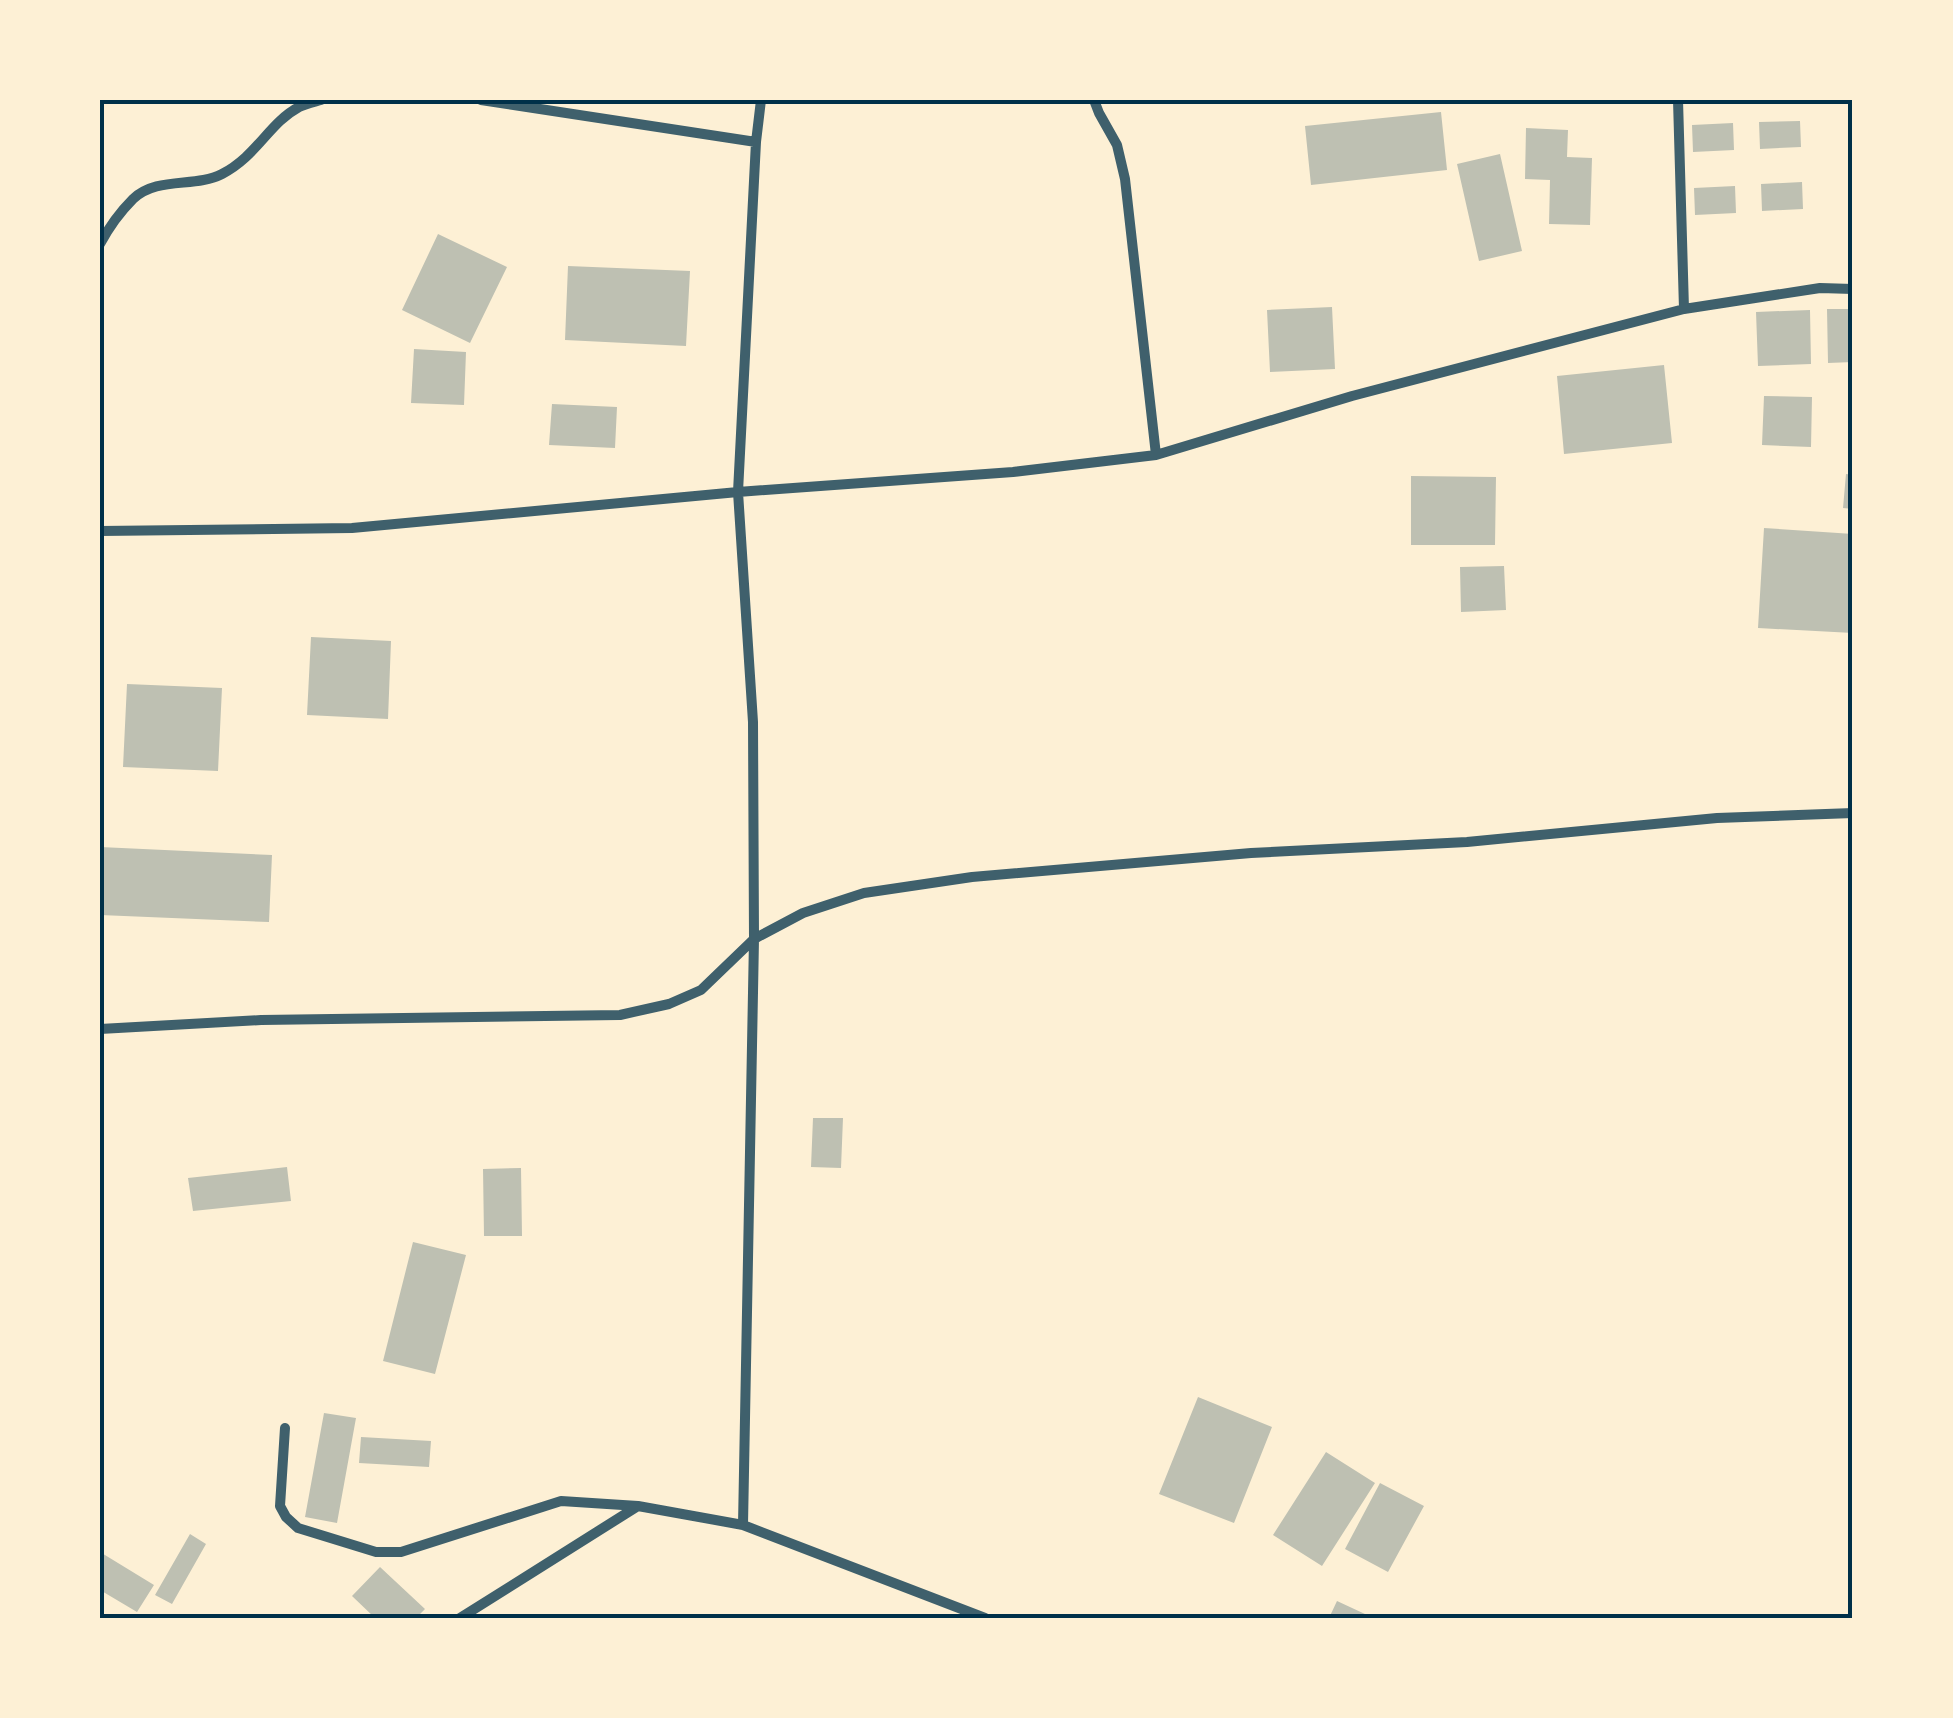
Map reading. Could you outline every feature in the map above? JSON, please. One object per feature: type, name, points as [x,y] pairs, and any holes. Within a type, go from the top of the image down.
[{"type":"street","points":[[100,244],[133,199],[173,182],[217,177],[242,163],[280,121],[300,106],[321,100]]},
{"type":"street","points":[[481,100],[756,142]]},
{"type":"street","points":[[743,1525],[754,940],[753,722],[738,492],[760,100]]},
{"type":"street","points":[[1094,100],[1118,145],[1124,179],[1156,456]]},
{"type":"street","points":[[1678,100],[1684,309]]},
{"type":"street","points":[[100,531],[352,528],[738,492],[1013,472],[1156,456],[1352,396],[1684,309],[1820,288],[1853,288]]},
{"type":"street","points":[[100,1029],[261,1020],[620,1015],[669,1004],[700,990],[754,940],[804,913],[864,893],[972,876],[1251,853],[1467,842],[1717,818],[1853,813]]},
{"type":"street","points":[[284,1428],[280,1506],[286,1517],[298,1528],[376,1552],[401,1552],[432,1544],[561,1501],[638,1506],[743,1525],[986,1618]]},
{"type":"street","points":[[460,1618],[638,1506]]},
{"type":"building","points":[[1441,112],[1447,170],[1311,185],[1305,126]]},
{"type":"building","points":[[1800,121],[1801,147],[1760,149],[1759,122]]},
{"type":"building","points":[[1733,123],[1734,150],[1693,152],[1692,125]]},
{"type":"building","points":[[1526,128],[1568,130],[1567,157],[1592,158],[1590,225],[1549,224],[1550,180],[1525,179]]},
{"type":"building","points":[[1500,154],[1522,251],[1479,261],[1457,164]]},
{"type":"building","points":[[1802,182],[1803,209],[1762,211],[1761,184]]},
{"type":"building","points":[[1735,186],[1736,213],[1695,215],[1694,188]]},
{"type":"building","points":[[438,234],[507,267],[470,343],[402,310]]},
{"type":"building","points":[[568,266],[690,271],[686,346],[565,340]]},
{"type":"building","points":[[1332,307],[1335,369],[1270,372],[1267,310]]},
{"type":"building","points":[[1827,309],[1853,309],[1853,362],[1828,363]]},
{"type":"building","points":[[1810,310],[1811,364],[1758,366],[1756,312]]},
{"type":"building","points":[[414,349],[466,352],[464,405],[411,403]]},
{"type":"building","points":[[1664,365],[1672,443],[1564,454],[1557,376]]},
{"type":"building","points":[[1764,396],[1812,397],[1811,447],[1762,445]]},
{"type":"building","points":[[552,404],[617,407],[615,448],[549,445]]},
{"type":"building","points":[[1846,474],[1853,475],[1853,509],[1843,508]]},
{"type":"building","points":[[1411,476],[1496,477],[1495,545],[1411,545]]},
{"type":"building","points":[[1764,528],[1853,534],[1853,633],[1758,628]]},
{"type":"building","points":[[1504,566],[1506,610],[1461,612],[1460,567]]},
{"type":"building","points":[[311,637],[391,641],[388,719],[307,715]]},
{"type":"building","points":[[127,684],[222,688],[218,771],[123,767]]},
{"type":"building","points":[[100,847],[272,855],[269,922],[100,915]]},
{"type":"building","points":[[813,1118],[843,1118],[841,1168],[811,1167]]},
{"type":"building","points":[[287,1167],[291,1201],[193,1211],[188,1178]]},
{"type":"building","points":[[521,1168],[522,1236],[484,1236],[483,1169]]},
{"type":"building","points":[[413,1242],[466,1255],[435,1374],[383,1361]]},
{"type":"building","points":[[1198,1397],[1272,1427],[1234,1523],[1159,1494]]},
{"type":"building","points":[[324,1413],[356,1418],[337,1523],[305,1517]]},
{"type":"building","points":[[361,1437],[431,1441],[429,1467],[359,1463]]},
{"type":"building","points":[[1326,1452],[1375,1483],[1322,1566],[1273,1535]]},
{"type":"building","points":[[1380,1483],[1424,1506],[1388,1572],[1345,1549]]},
{"type":"building","points":[[190,1534],[206,1544],[172,1604],[155,1595]]},
{"type":"building","points":[[100,1552],[154,1585],[137,1612],[100,1590]]},
{"type":"building","points":[[380,1567],[425,1609],[416,1618],[375,1618],[352,1596]]},
{"type":"building","points":[[1337,1601],[1365,1614],[1363,1618],[1329,1618]]}]
